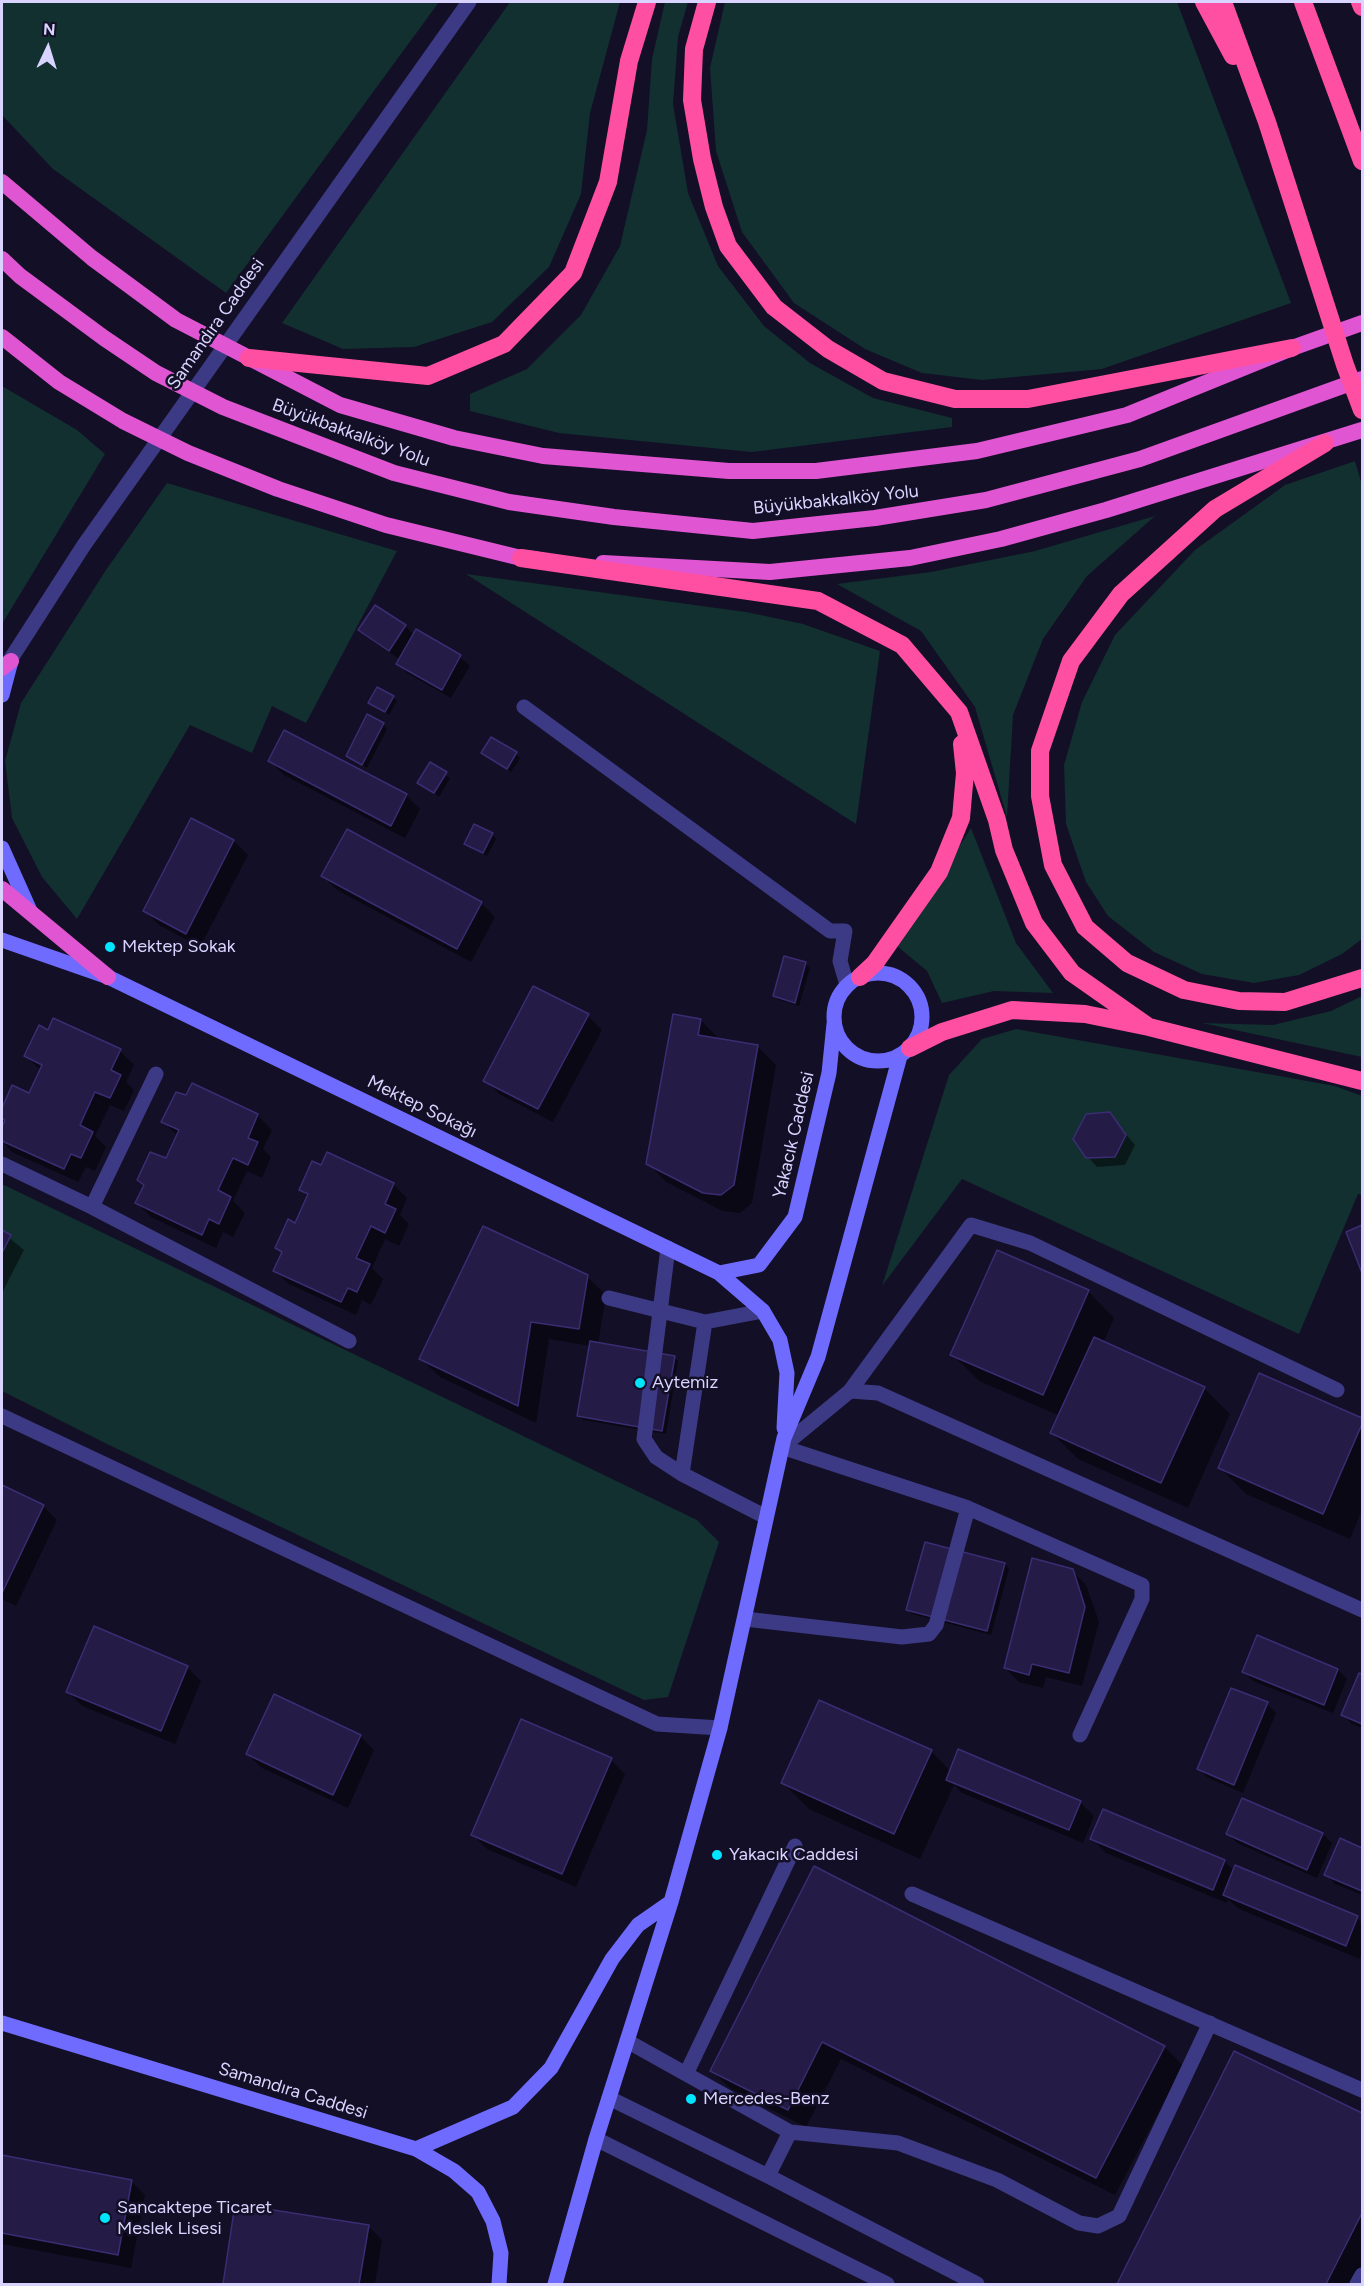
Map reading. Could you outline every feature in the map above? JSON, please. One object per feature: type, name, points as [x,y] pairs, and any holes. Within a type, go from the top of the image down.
[{"type":"highway","points":[[249,358],[428,376],[504,345],[573,273],[608,182],[629,61],[647,2]]},
{"type":"highway","points":[[707,2],[694,50],[692,100],[702,159],[714,207],[728,246],[774,307],[828,349],[883,381],[955,399],[1028,399],[1292,348]]},
{"type":"highway","points":[[1204,2],[1266,122]]},
{"type":"highway","points":[[1223,2],[1266,122],[1345,365],[1362,410]]},
{"type":"highway","points":[[1303,2],[1362,161]]},
{"type":"highway","points":[[1360,2],[1362,7]]},
{"type":"highway","name":"Büyükbakkalköy Yolu","points":[[2,182],[92,258],[176,320],[340,405],[454,438],[543,456],[729,471],[805,471],[977,451],[1127,415],[1292,348],[1362,323]]},
{"type":"highway","name":"Büyükbakkalköy Yolu","points":[[2,259],[20,276],[95,332],[156,373],[224,407],[394,473],[509,502],[614,517],[753,531],[876,518],[986,500],[1140,459],[1362,379]]},
{"type":"highway","points":[[2,337],[59,382],[123,421],[188,453],[278,489],[386,525],[521,558],[818,601],[902,645],[959,712],[997,820],[1004,850],[1034,923],[1072,973],[1149,1027]]},
{"type":"highway","points":[[521,558],[770,572],[910,558],[1000,539],[1053,524],[1362,430]]},
{"type":"highway","points":[[1325,443],[1215,509],[1121,594],[1071,661],[1040,751],[1040,796],[1053,865],[1085,927],[1128,963],[1184,990],[1239,1001],[1285,1002],[1362,978]]},
{"type":"highway","points":[[853,981],[875,963],[939,872],[961,818],[965,773],[959,712]]},
{"type":"highway","points":[[2,889],[108,977]]},
{"type":"highway","points":[[905,1052],[942,1032],[1012,1010],[1085,1014],[1149,1027],[1362,1081]]},
{"type":"main road","points":[[2,695],[4,667]]},
{"type":"main road","points":[[2,848],[32,916]]},
{"type":"main road","name":"Mektep Sokağı","points":[[2,940],[108,977],[719,1273]]},
{"type":"main road","points":[[834,1024],[838,1038],[847,1049],[859,1057],[873,1061],[887,1061],[905,1052],[920,1034],[923,1019],[921,1004],[914,991],[903,980],[889,974],[874,973],[853,981]]},
{"type":"main road","name":"Yakacık Caddesi","points":[[719,1273],[759,1265],[795,1216],[829,1073],[838,997],[853,981]]},
{"type":"main road","points":[[555,2284],[596,2139],[672,1902],[720,1728],[783,1443],[818,1357],[905,1052]]},
{"type":"main road","points":[[719,1273],[763,1311],[780,1340],[787,1373],[783,1443]]},
{"type":"main road","points":[[416,2149],[513,2107],[551,2068],[612,1959],[638,1925],[672,1902]]},
{"type":"main road","name":"Samandıra Caddesi","points":[[2,2023],[416,2149],[454,2170],[478,2192],[493,2221],[501,2253],[500,2280]]},
{"type":"street","name":"Samandıra Caddesi","points":[[4,667],[84,545],[469,2]]},
{"type":"street","points":[[524,707],[830,931],[845,931],[840,961],[853,981]]},
{"type":"street","points":[[92,1207],[156,1074]]},
{"type":"street","points":[[2,1164],[92,1207],[349,1341]]},
{"type":"street","points":[[783,1443],[850,1391],[971,1225],[1030,1243],[1337,1390]]},
{"type":"street","points":[[668,1248],[644,1439],[656,1457],[682,1474],[766,1517]]},
{"type":"street","points":[[609,1298],[705,1322],[763,1311]]},
{"type":"street","points":[[682,1474],[705,1322]]},
{"type":"street","points":[[850,1391],[878,1393],[1362,1610]]},
{"type":"street","points":[[2,1416],[657,1724],[720,1728]]},
{"type":"street","points":[[783,1443],[968,1508],[1142,1585],[1142,1599],[1080,1735]]},
{"type":"street","points":[[745,1619],[902,1637],[929,1634],[936,1625],[968,1508]]},
{"type":"street","points":[[687,2074],[795,1846]]},
{"type":"street","points":[[912,1894],[1362,2090]]},
{"type":"street","points":[[627,2041],[790,2132],[898,2143],[997,2180],[1079,2223],[1098,2226],[1119,2216],[1210,2023]]},
{"type":"street","points":[[609,2098],[768,2176],[977,2284]]},
{"type":"street","points":[[768,2176],[790,2132]]},
{"type":"street","points":[[596,2139],[887,2284]]},
{"type":"street","points":[[1357,2284],[1362,2274]]},
{"type":"green space","points":[[2,2],[439,2],[226,293],[53,169],[2,115]]},
{"type":"green space","points":[[510,2],[620,2],[590,113],[581,194],[549,267],[492,322],[414,347],[343,349],[282,323]]},
{"type":"green space","points":[[665,2],[688,2],[678,37],[673,104],[688,193],[718,266],[764,326],[810,363],[873,398],[952,418],[952,427],[752,452],[559,433],[470,411],[470,394],[527,369],[581,315],[620,246],[647,130],[652,59]]},
{"type":"green space","points":[[725,2],[1177,2],[1291,303],[1102,369],[982,380],[922,373],[865,349],[794,303],[742,232],[716,151],[710,68]]},
{"type":"green space","points":[[2,386],[77,430],[105,454],[2,624]]},
{"type":"green space","points":[[1355,461],[1362,485],[1362,939],[1342,954],[1299,975],[1254,983],[1202,974],[1154,952],[1108,916],[1086,882],[1066,824],[1064,765],[1082,702],[1115,635],[1195,550],[1285,485]]},
{"type":"green space","points":[[167,483],[397,551],[306,723],[272,706],[252,753],[190,725],[77,919],[42,877],[12,818],[5,761],[21,703],[106,570]]},
{"type":"green space","points":[[1155,516],[1087,576],[1043,639],[1013,715],[1007,817],[975,707],[921,631],[837,584],[931,572],[1035,551]]},
{"type":"green space","points":[[466,574],[746,612],[803,624],[880,651],[856,824]]},
{"type":"green space","points":[[971,828],[1016,943],[1053,993],[994,991],[942,1003],[927,971],[897,946]]},
{"type":"green space","points":[[1362,996],[1362,1057],[1202,1023],[1273,1025],[1331,1011]]},
{"type":"green space","points":[[1016,1029],[1335,1086],[1362,1096],[1362,1195],[1358,1194],[1299,1334],[962,1179],[882,1286],[949,1075],[982,1039]]},
{"type":"green space","points":[[2,1184],[697,1520],[719,1542],[668,1697],[644,1700],[107,1444],[2,1391]]},
{"type":"building","points":[[375,605],[406,625],[389,651],[358,630]]},
{"type":"building","points":[[416,629],[461,655],[442,690],[396,664]]},
{"type":"building","points":[[377,687],[394,696],[385,712],[368,703]]},
{"type":"building","points":[[367,714],[384,723],[362,765],[346,756]]},
{"type":"building","points":[[284,730],[407,794],[391,826],[268,761]]},
{"type":"building","points":[[491,737],[517,752],[507,769],[481,753]]},
{"type":"building","points":[[430,762],[447,772],[434,793],[417,783]]},
{"type":"building","points":[[191,818],[234,840],[186,934],[143,911]]},
{"type":"building","points":[[474,824],[493,833],[483,853],[464,844]]},
{"type":"building","points":[[347,829],[482,902],[457,949],[321,876]]},
{"type":"building","points":[[784,956],[806,962],[795,1003],[773,996]]},
{"type":"building","points":[[533,986],[589,1014],[538,1109],[483,1081]]},
{"type":"building","points":[[673,1014],[701,1019],[698,1035],[758,1045],[734,1185],[721,1195],[703,1193],[646,1164]]},
{"type":"building","points":[[53,1018],[121,1049],[111,1070],[121,1075],[110,1098],[95,1092],[80,1125],[93,1132],[81,1158],[71,1154],[64,1169],[2,1141],[2,1127],[5,1120],[2,1118],[2,1108],[12,1085],[29,1093],[42,1065],[24,1056],[39,1025],[48,1030]]},
{"type":"building","points":[[192,1083],[258,1114],[248,1138],[258,1142],[248,1165],[233,1158],[218,1190],[231,1197],[219,1224],[209,1219],[202,1235],[135,1203],[144,1185],[137,1180],[150,1152],[166,1158],[179,1130],[161,1122],[176,1092],[186,1095]]},
{"type":"building","points":[[1110,1112],[1126,1135],[1115,1157],[1086,1158],[1073,1139],[1086,1114]]},
{"type":"building","points":[[327,1152],[394,1183],[385,1204],[396,1209],[385,1233],[371,1226],[356,1258],[370,1264],[357,1292],[348,1288],[341,1302],[273,1271],[282,1252],[275,1248],[288,1219],[295,1223],[308,1194],[299,1190],[312,1161],[321,1165]]},
{"type":"building","points":[[1362,1225],[1362,1273],[1346,1232]]},
{"type":"building","points":[[483,1226],[588,1275],[579,1329],[531,1322],[518,1406],[419,1359]]},
{"type":"building","points":[[2,1230],[11,1235],[2,1253]]},
{"type":"building","points":[[997,1250],[1089,1290],[1043,1395],[950,1355]]},
{"type":"building","points":[[1094,1337],[1205,1387],[1161,1483],[1050,1433]]},
{"type":"building","points":[[590,1341],[675,1356],[662,1431],[577,1416]]},
{"type":"building","points":[[1259,1373],[1362,1418],[1362,1424],[1323,1514],[1218,1468]]},
{"type":"building","points":[[2,1485],[44,1505],[2,1593]]},
{"type":"building","points":[[925,1542],[1005,1563],[987,1631],[906,1610]]},
{"type":"building","points":[[1032,1558],[1073,1569],[1085,1607],[1069,1673],[1032,1664],[1029,1675],[1004,1668]]},
{"type":"building","points":[[94,1626],[188,1666],[161,1731],[66,1692]]},
{"type":"building","points":[[1257,1635],[1338,1669],[1324,1705],[1242,1672]]},
{"type":"building","points":[[1359,1673],[1362,1674],[1362,1724],[1341,1715]]},
{"type":"building","points":[[1231,1688],[1268,1702],[1234,1785],[1197,1769]]},
{"type":"building","points":[[274,1694],[361,1735],[333,1795],[246,1754]]},
{"type":"building","points":[[819,1700],[932,1750],[894,1834],[781,1783]]},
{"type":"building","points":[[521,1719],[612,1758],[562,1874],[471,1835]]},
{"type":"building","points":[[958,1749],[1081,1801],[1069,1830],[946,1780]]},
{"type":"building","points":[[1242,1798],[1323,1833],[1307,1870],[1226,1834]]},
{"type":"building","points":[[1103,1809],[1225,1860],[1213,1890],[1090,1839]]},
{"type":"building","points":[[1340,1838],[1362,1848],[1362,1891],[1324,1875]]},
{"type":"building","points":[[1235,1865],[1358,1916],[1346,1946],[1223,1895]]},
{"type":"building","points":[[814,1866],[1165,2046],[1096,2178],[822,2042],[788,2110],[710,2071]]},
{"type":"building","points":[[1234,2051],[1362,2113],[1362,2213],[1326,2284],[1117,2284]]},
{"type":"building","points":[[2,2155],[132,2180],[118,2255],[2,2233]]},
{"type":"building","points":[[235,2204],[369,2225],[359,2284],[223,2284]]},
{"type":"place","name":"Mektep Sokak","points":[[110,947]]},
{"type":"place","name":"Aytemiz","points":[[640,1383]]},
{"type":"place","name":"Yakacık Caddesi","points":[[717,1855]]},
{"type":"place","name":"Mercedes-Benz","points":[[691,2099]]},
{"type":"place","name":"Sancaktepe Ticaret Meslek Lisesi","points":[[105,2218]]}]
